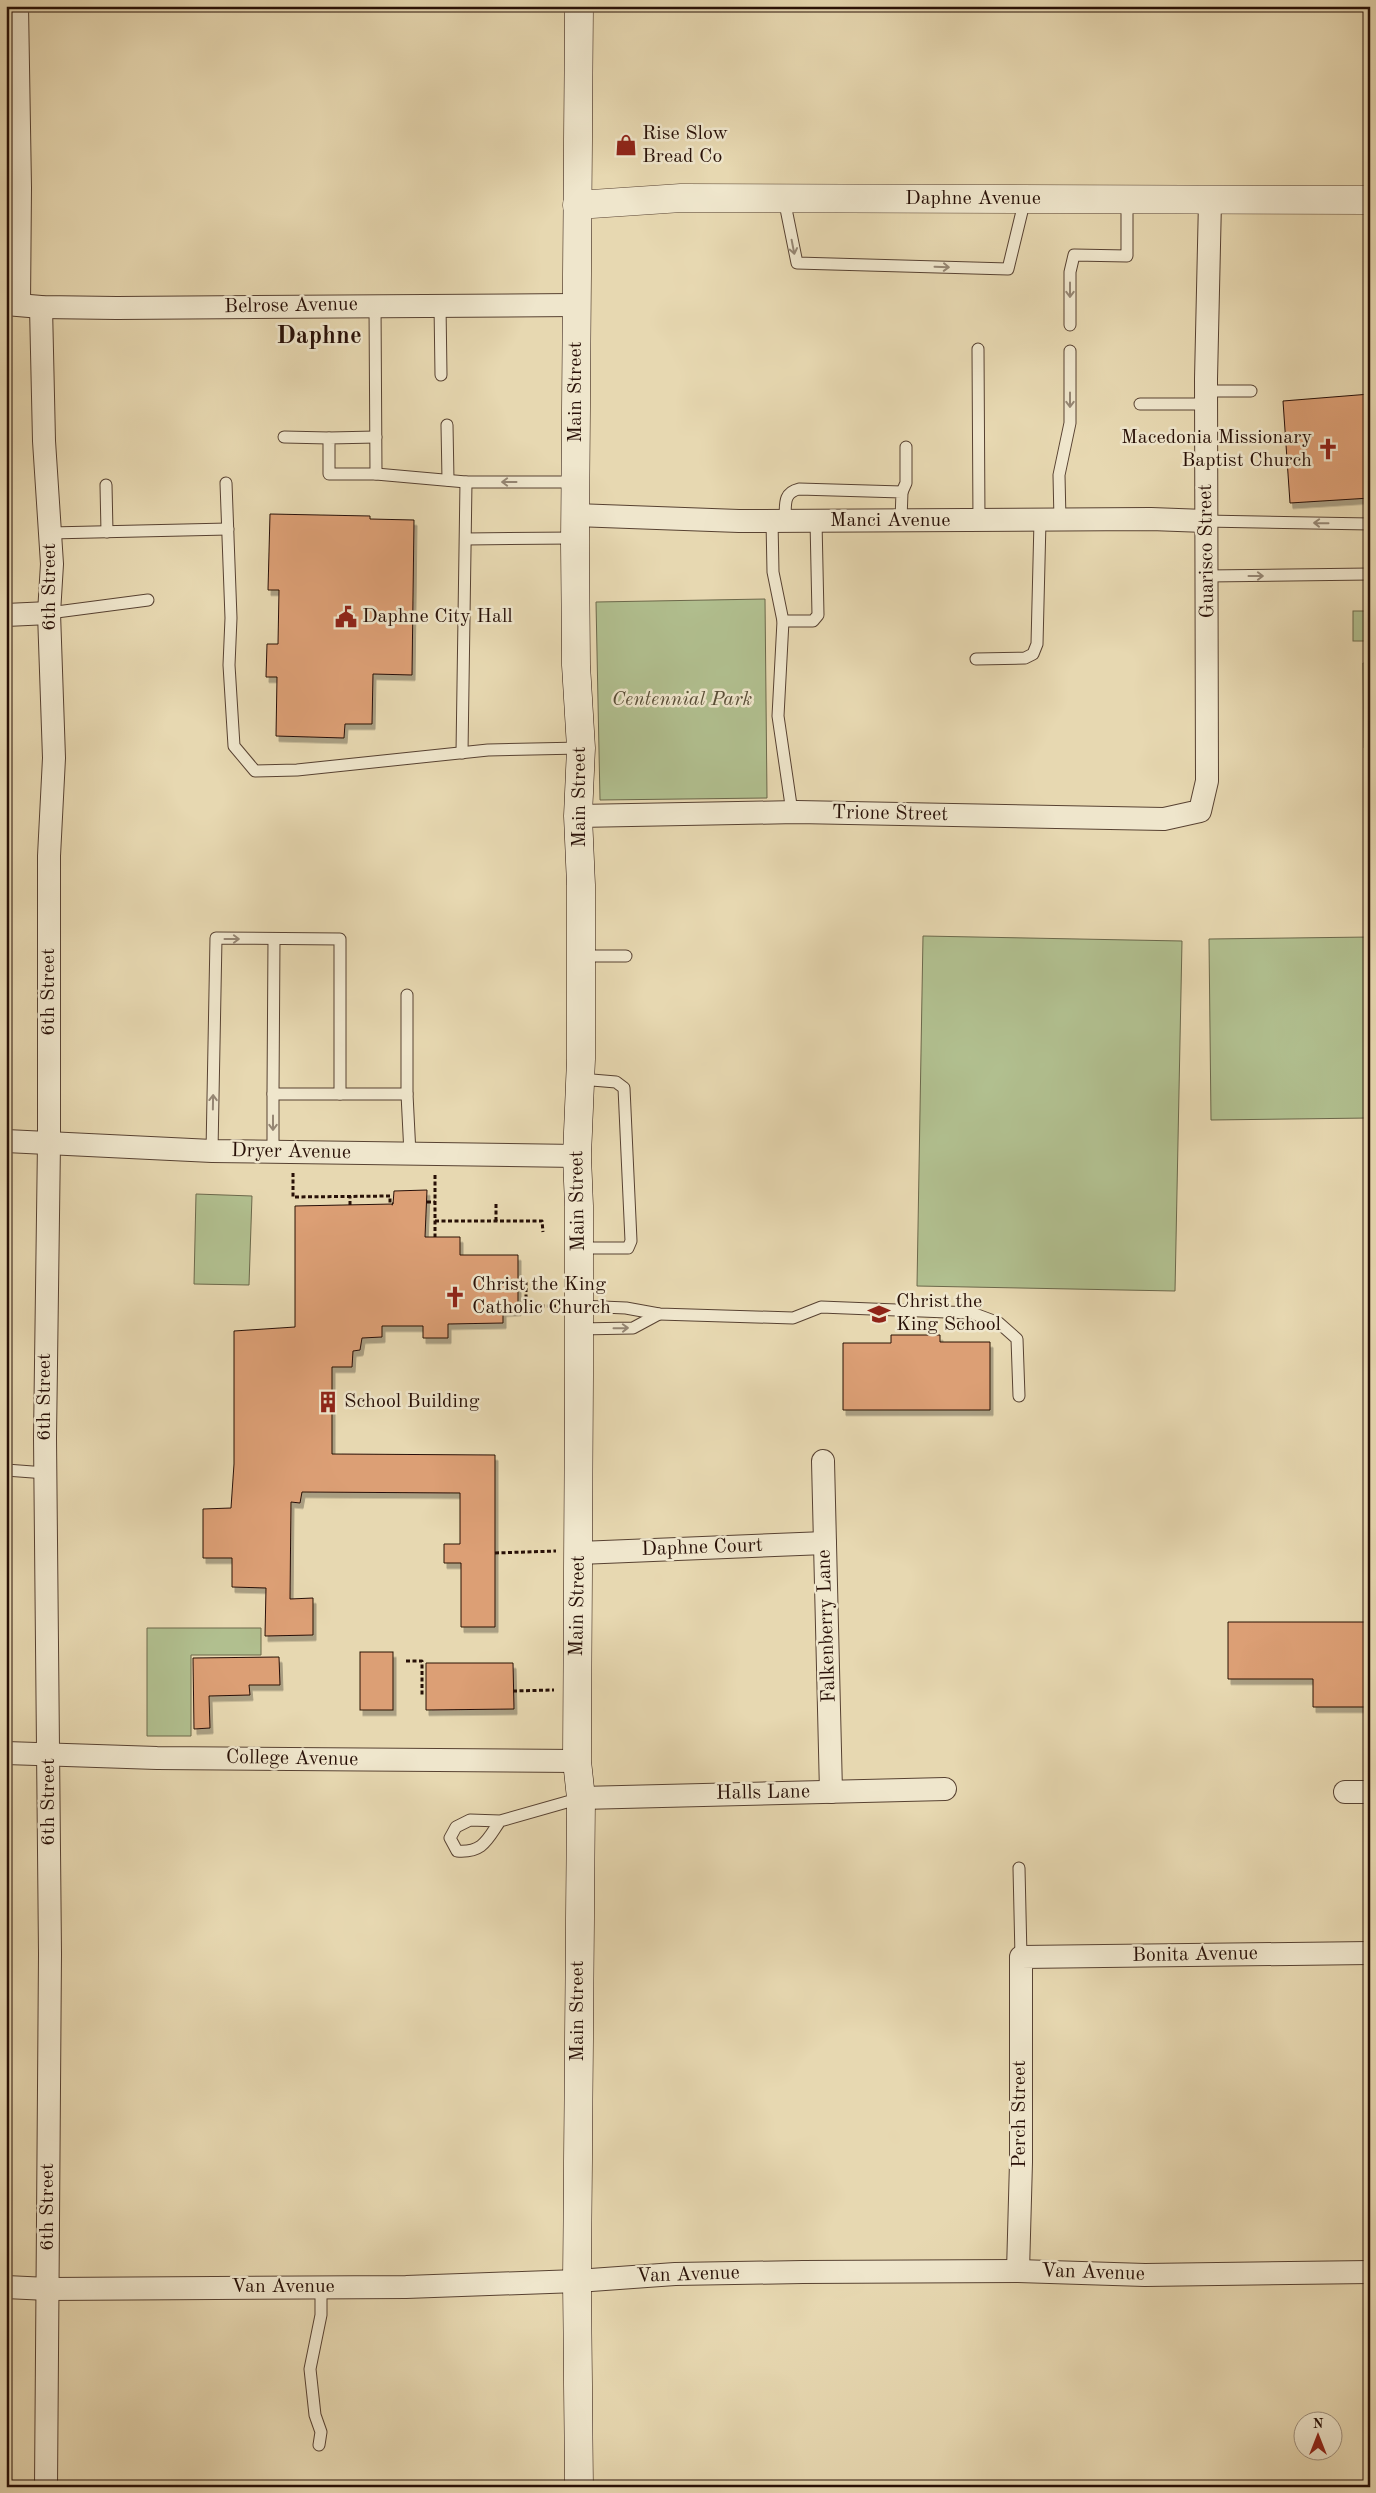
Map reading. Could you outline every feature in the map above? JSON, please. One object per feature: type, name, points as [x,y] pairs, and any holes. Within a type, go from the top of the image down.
[{"type":"main road","name":"Main Street","points":[[579,6],[576,306],[578,383],[576,665],[581,748],[578,816],[581,956],[577,1156],[579,1317],[568,1552],[577,1761],[581,1798],[577,2281],[579,2487]]},
{"type":"main road","name":"Daphne Avenue","points":[[577,205],[681,198],[1370,200]]},
{"type":"street","points":[[12,304],[20,188],[17,6]]},
{"type":"street","name":"Guarisco Street","points":[[1200,811],[1207,780],[1207,576],[1205,521],[1210,201]]},
{"type":"street","name":"Belrose Avenue","points":[[12,304],[41,307],[576,306]]},
{"type":"street","name":"6th Street","points":[[41,307],[44,441],[50,533],[54,758],[49,856],[50,1142],[46,1291],[49,1754],[46,2487]]},
{"type":"street","name":"Manci Avenue","points":[[576,526],[816,520],[1205,521]]},
{"type":"street","points":[[6,616],[50,613]]},
{"type":"street","name":"Trione Street","points":[[578,816],[792,812],[1164,819],[1200,811]]},
{"type":"street","name":"Dryer Avenue","points":[[6,1141],[212,1151],[577,1156]]},
{"type":"street","name":"Falkenberry Lane","points":[[823,1461],[832,1792]]},
{"type":"street","name":"Daphne Court","points":[[568,1552],[825,1543]]},
{"type":"street","name":"College Avenue","points":[[6,1753],[157,1758],[577,1761]]},
{"type":"street","name":"Halls Lane","points":[[581,1798],[945,1789]]},
{"type":"street","points":[[1345,1792],[1370,1792]]},
{"type":"street","name":"Bonita Avenue","points":[[1020,1957],[1370,1953]]},
{"type":"street","name":"Perch Street","points":[[1018,2271],[1021,2162],[1020,1957]]},
{"type":"street","name":"Van Avenue","points":[[6,2287],[48,2289],[321,2287],[577,2281],[685,2274],[1018,2271],[1145,2275],[1370,2272]]},
{"type":"lane","points":[[784,199],[796,263],[1008,270],[1025,199]]},
{"type":"lane","points":[[1070,325],[1070,272],[1074,255],[1127,256],[1127,200]]},
{"type":"lane","points":[[440,305],[441,375]]},
{"type":"lane","points":[[375,306],[376,474]]},
{"type":"lane","points":[[978,349],[979,521]]},
{"type":"lane","points":[[976,659],[1025,658],[1033,654],[1036,644],[1050,520],[1070,423],[1070,351]]},
{"type":"lane","points":[[1140,404],[1206,398],[1251,391]]},
{"type":"lane","points":[[447,425],[448,480]]},
{"type":"lane","points":[[284,437],[376,437]]},
{"type":"lane","points":[[329,438],[329,474],[376,474],[466,482],[576,482]]},
{"type":"lane","points":[[901,520],[902,492],[906,483],[906,447]]},
{"type":"lane","points":[[462,753],[466,482]]},
{"type":"lane","points":[[226,483],[229,665],[234,746],[255,771],[297,770],[462,753],[581,748]]},
{"type":"lane","points":[[106,485],[107,532]]},
{"type":"lane","points":[[792,812],[778,716],[783,621],[772,572],[778,521],[787,495],[791,491],[800,489],[902,492]]},
{"type":"lane","points":[[783,621],[813,621],[818,615],[816,520]]},
{"type":"lane","points":[[1205,521],[1370,524]]},
{"type":"lane","points":[[466,539],[576,526]]},
{"type":"lane","points":[[50,533],[228,529]]},
{"type":"lane","points":[[1207,576],[1370,574]]},
{"type":"lane","points":[[50,613],[148,600]]},
{"type":"lane","points":[[212,1151],[216,938],[340,940],[340,1094]]},
{"type":"lane","points":[[274,939],[273,1094],[283,1152]]},
{"type":"lane","points":[[581,956],[626,956]]},
{"type":"lane","points":[[407,995],[407,1094],[410,1154]]},
{"type":"lane","points":[[579,1248],[628,1248],[631,1241],[624,1088],[616,1082],[580,1079]]},
{"type":"lane","points":[[273,1094],[407,1094]]},
{"type":"lane","points":[[579,1317],[626,1308],[659,1314],[793,1318],[821,1307],[972,1312],[999,1323],[1017,1339],[1019,1396]]},
{"type":"lane","points":[[579,1317],[633,1328],[659,1314]]},
{"type":"lane","points":[[6,1470],[46,1472]]},
{"type":"lane","points":[[500,1820],[581,1798]]},
{"type":"lane","points":[[1019,1868],[1020,1957]]},
{"type":"lane","points":[[318,2445],[321,2432],[315,2414],[310,2369],[321,2315],[321,2287]]},
{"type":"path","points":[[283,1152],[293,1197],[390,1196],[390,1203],[393,1204]]},
{"type":"path","points":[[435,1174],[435,1237]]},
{"type":"path","points":[[350,1196],[350,1205]]},
{"type":"path","points":[[427,1202],[435,1202]]},
{"type":"path","points":[[496,1202],[496,1221]]},
{"type":"path","points":[[435,1221],[542,1221],[542,1232]]},
{"type":"path","points":[[518,1284],[526,1283],[526,1306],[579,1317]]},
{"type":"path","points":[[495,1553],[568,1552]]},
{"type":"path","points":[[406,1661],[422,1661],[422,1696]]},
{"type":"path","points":[[513,1691],[557,1690]]},
{"type":"green space","name":"Centennial Park","points":[[765,599],[767,798],[600,800],[596,602]]},
{"type":"green space","points":[[1353,611],[1370,611],[1370,641],[1353,641]]},
{"type":"green space","points":[[1363,663],[1370,663],[1370,748],[1364,748]]},
{"type":"green space","points":[[923,936],[1182,941],[1175,1291],[917,1286]]},
{"type":"green space","points":[[1370,937],[1370,1118],[1211,1120],[1209,939]]},
{"type":"green space","points":[[196,1194],[252,1196],[249,1285],[194,1284]]},
{"type":"green space","points":[[147,1628],[261,1628],[261,1655],[191,1655],[191,1736],[147,1736]]},
{"type":"building","name":"Macedonia Missionary Baptist Church","points":[[1370,394],[1370,498],[1290,503],[1283,401]]},
{"type":"building","name":"Daphne City Hall","points":[[270,514],[370,516],[370,519],[414,520],[412,675],[373,674],[372,724],[345,724],[344,738],[276,736],[277,677],[266,677],[267,644],[278,644],[279,590],[268,590]]},
{"type":"building","points":[[427,1190],[425,1237],[460,1237],[460,1255],[518,1255],[518,1310],[503,1311],[503,1323],[448,1324],[448,1338],[423,1338],[423,1326],[382,1326],[382,1337],[362,1338],[360,1350],[353,1351],[352,1367],[332,1367],[332,1454],[495,1455],[495,1627],[461,1627],[461,1563],[444,1563],[444,1544],[460,1544],[460,1493],[302,1492],[300,1503],[291,1502],[290,1599],[313,1598],[313,1635],[265,1636],[266,1588],[232,1587],[232,1558],[203,1558],[203,1509],[231,1508],[234,1464],[234,1331],[295,1327],[295,1206],[393,1204],[394,1191]]},
{"type":"building","points":[[891,1335],[940,1335],[940,1342],[990,1342],[990,1410],[843,1410],[843,1343],[891,1343]]},
{"type":"building","points":[[1228,1622],[1370,1622],[1369,1707],[1313,1707],[1313,1679],[1228,1679]]},
{"type":"building","points":[[360,1652],[393,1652],[393,1710],[360,1710]]},
{"type":"building","points":[[279,1657],[280,1685],[249,1685],[250,1695],[209,1696],[210,1728],[194,1729],[193,1658]]},
{"type":"building","points":[[426,1663],[513,1663],[514,1709],[426,1710]]},
{"type":"place","name":"Rise Slow Bread Co","points":[[626,145]]},
{"type":"place","name":"Macedonia Missionary Baptist Church","points":[[1328,449]]},
{"type":"place","name":"Daphne City Hall","points":[[346,617]]},
{"type":"place","name":"Christ the King Catholic Church","points":[[455,1297]]},
{"type":"place","name":"Christ the King School","points":[[879,1314]]},
{"type":"place","name":"School Building","points":[[328,1402]]},
{"type":"district","name":"Daphne","points":[[319,336]]}]
